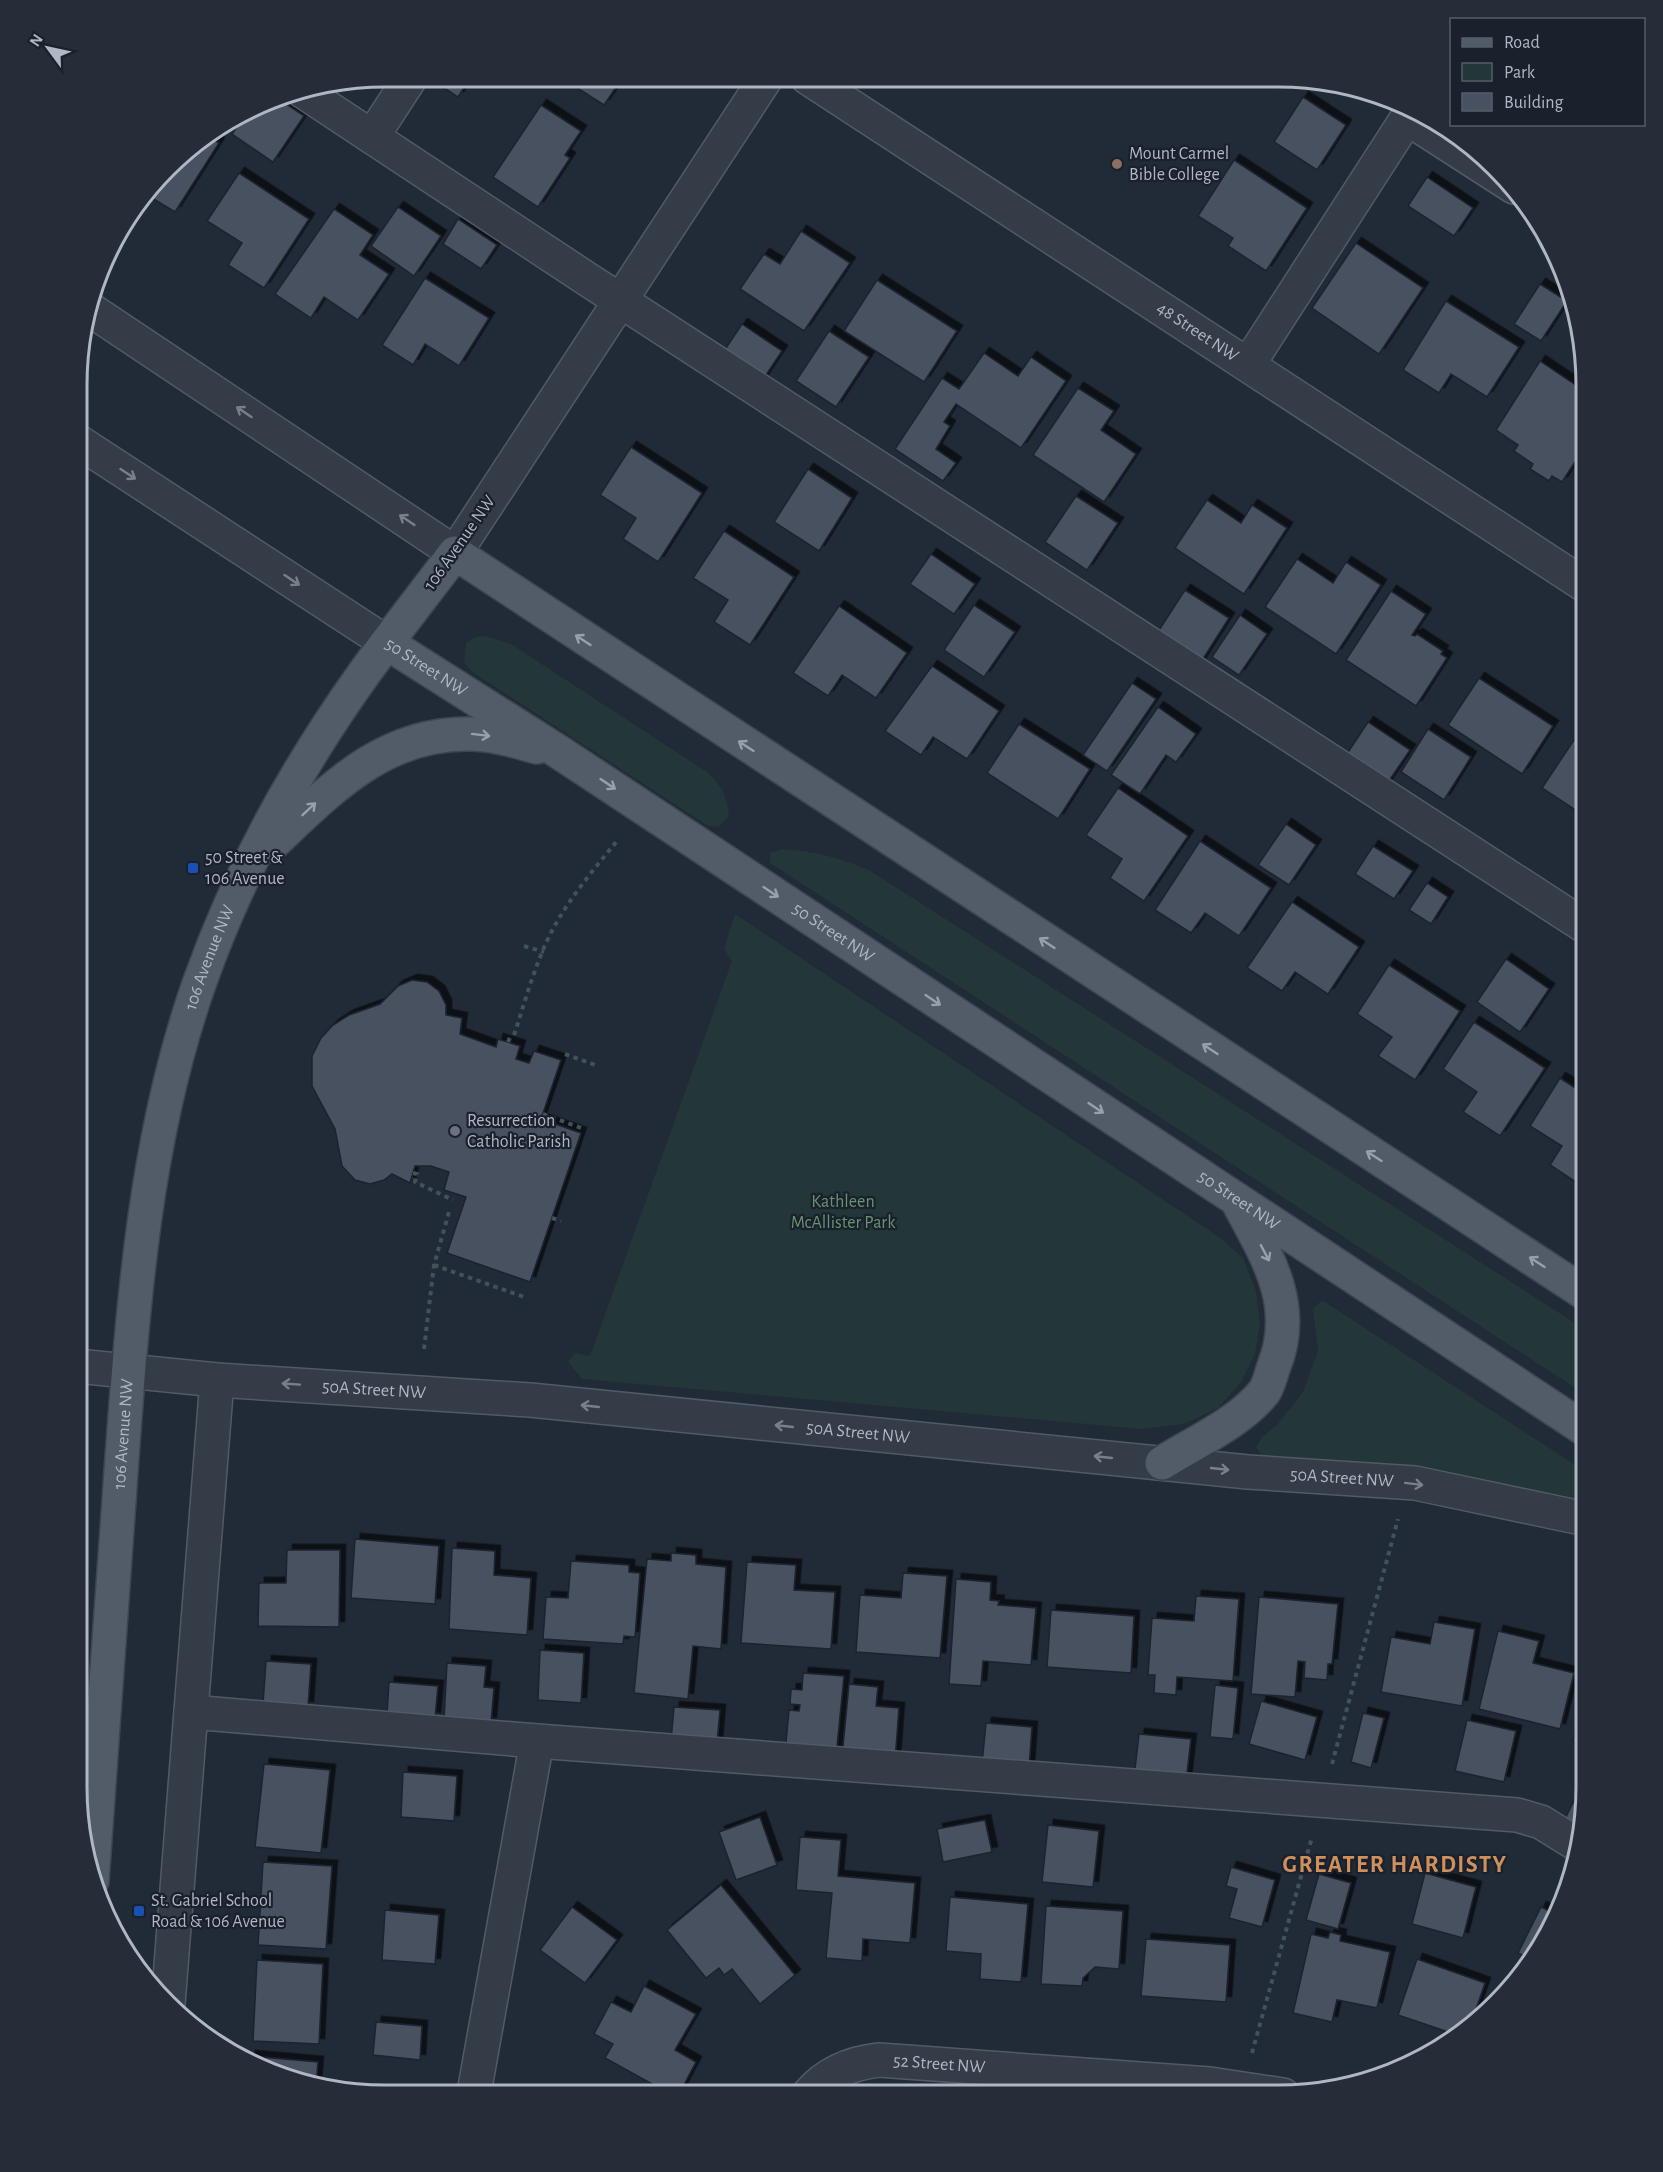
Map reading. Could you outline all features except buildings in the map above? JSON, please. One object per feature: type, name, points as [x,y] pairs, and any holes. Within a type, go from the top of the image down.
[{"type":"main road","name":"106 Avenue NW","points":[[94,1851],[129,1370],[144,1213],[158,1131],[199,985],[251,864],[291,788],[364,673],[455,553]]},
{"type":"main road","points":[[455,553],[1576,1287]]},
{"type":"main road","name":"50 Street NW","points":[[387,643],[559,752],[1237,1202],[1576,1423]]},
{"type":"main road","points":[[251,864],[337,783],[382,753],[404,743],[425,737],[469,734],[499,737],[559,752]]},
{"type":"main road","points":[[1162,1463],[1247,1408],[1265,1390],[1277,1358],[1285,1320],[1273,1267],[1237,1202]]},
{"type":"street","points":[[372,137],[404,87]]},
{"type":"street","name":"106 Avenue NW","points":[[455,553],[760,87]]},
{"type":"street","name":"48 Street NW","points":[[822,87],[1576,579]]},
{"type":"street","points":[[311,96],[620,301],[1576,921]]},
{"type":"street","points":[[1248,365],[1408,117]]},
{"type":"street","points":[[96,313],[455,553]]},
{"type":"street","name":"50 Street NW","points":[[87,447],[387,643]]},
{"type":"street","name":"50A Street NW","points":[[87,1367],[217,1380],[530,1400],[1162,1463],[1415,1483],[1576,1517]]},
{"type":"street","points":[[169,1993],[217,1380]]},
{"type":"street","points":[[191,1712],[537,1741],[1517,1815],[1541,1822],[1571,1840]]},
{"type":"street","points":[[475,2085],[537,1741]]},
{"type":"street","name":"52 Street NW","points":[[818,2085],[829,2076],[862,2062],[897,2060],[1217,2085]]},
{"type":"path","points":[[508,1042],[554,928],[578,889],[617,841]]},
{"type":"path","points":[[524,946],[544,952]]},
{"type":"path","points":[[566,1054],[598,1066]]},
{"type":"path","points":[[543,1114],[584,1129]]},
{"type":"path","points":[[413,1173],[417,1174],[415,1182],[453,1200]]},
{"type":"path","points":[[424,1349],[434,1265],[449,1212]]},
{"type":"path","points":[[552,1218],[561,1221]]},
{"type":"path","points":[[434,1265],[524,1297]]},
{"type":"green space","points":[[486,636],[511,644],[707,772],[723,792],[729,817],[718,827],[708,826],[472,672],[464,663],[466,643],[475,637]]},
{"type":"green space","points":[[783,849],[806,851],[869,870],[1576,1324],[1576,1388],[770,863],[770,853]]},
{"type":"green space","name":"Kathleen McAllister Park","points":[[735,914],[1219,1237],[1243,1258],[1256,1291],[1260,1323],[1255,1354],[1242,1381],[1218,1408],[1184,1424],[1142,1429],[582,1379],[568,1362],[575,1353],[590,1356],[732,961],[724,949]]},
{"type":"green space","points":[[1320,1302],[1325,1302],[1576,1465],[1576,1504],[1362,1474],[1261,1455],[1256,1447],[1262,1437],[1277,1425],[1303,1392],[1318,1351],[1313,1309]]},
{"type":"place","name":"Mount Carmel Bible College","points":[[1117,164]]},
{"type":"place","name":"50 Street & 106 Avenue","points":[[193,868]]},
{"type":"place","name":"Resurrection Catholic Parish","points":[[455,1131]]},
{"type":"place","name":"St. Gabriel School Road & 106 Avenue","points":[[139,1911]]},
{"type":"district","name":"GREATER HARDISTY","points":[[1395,1865]]}]
